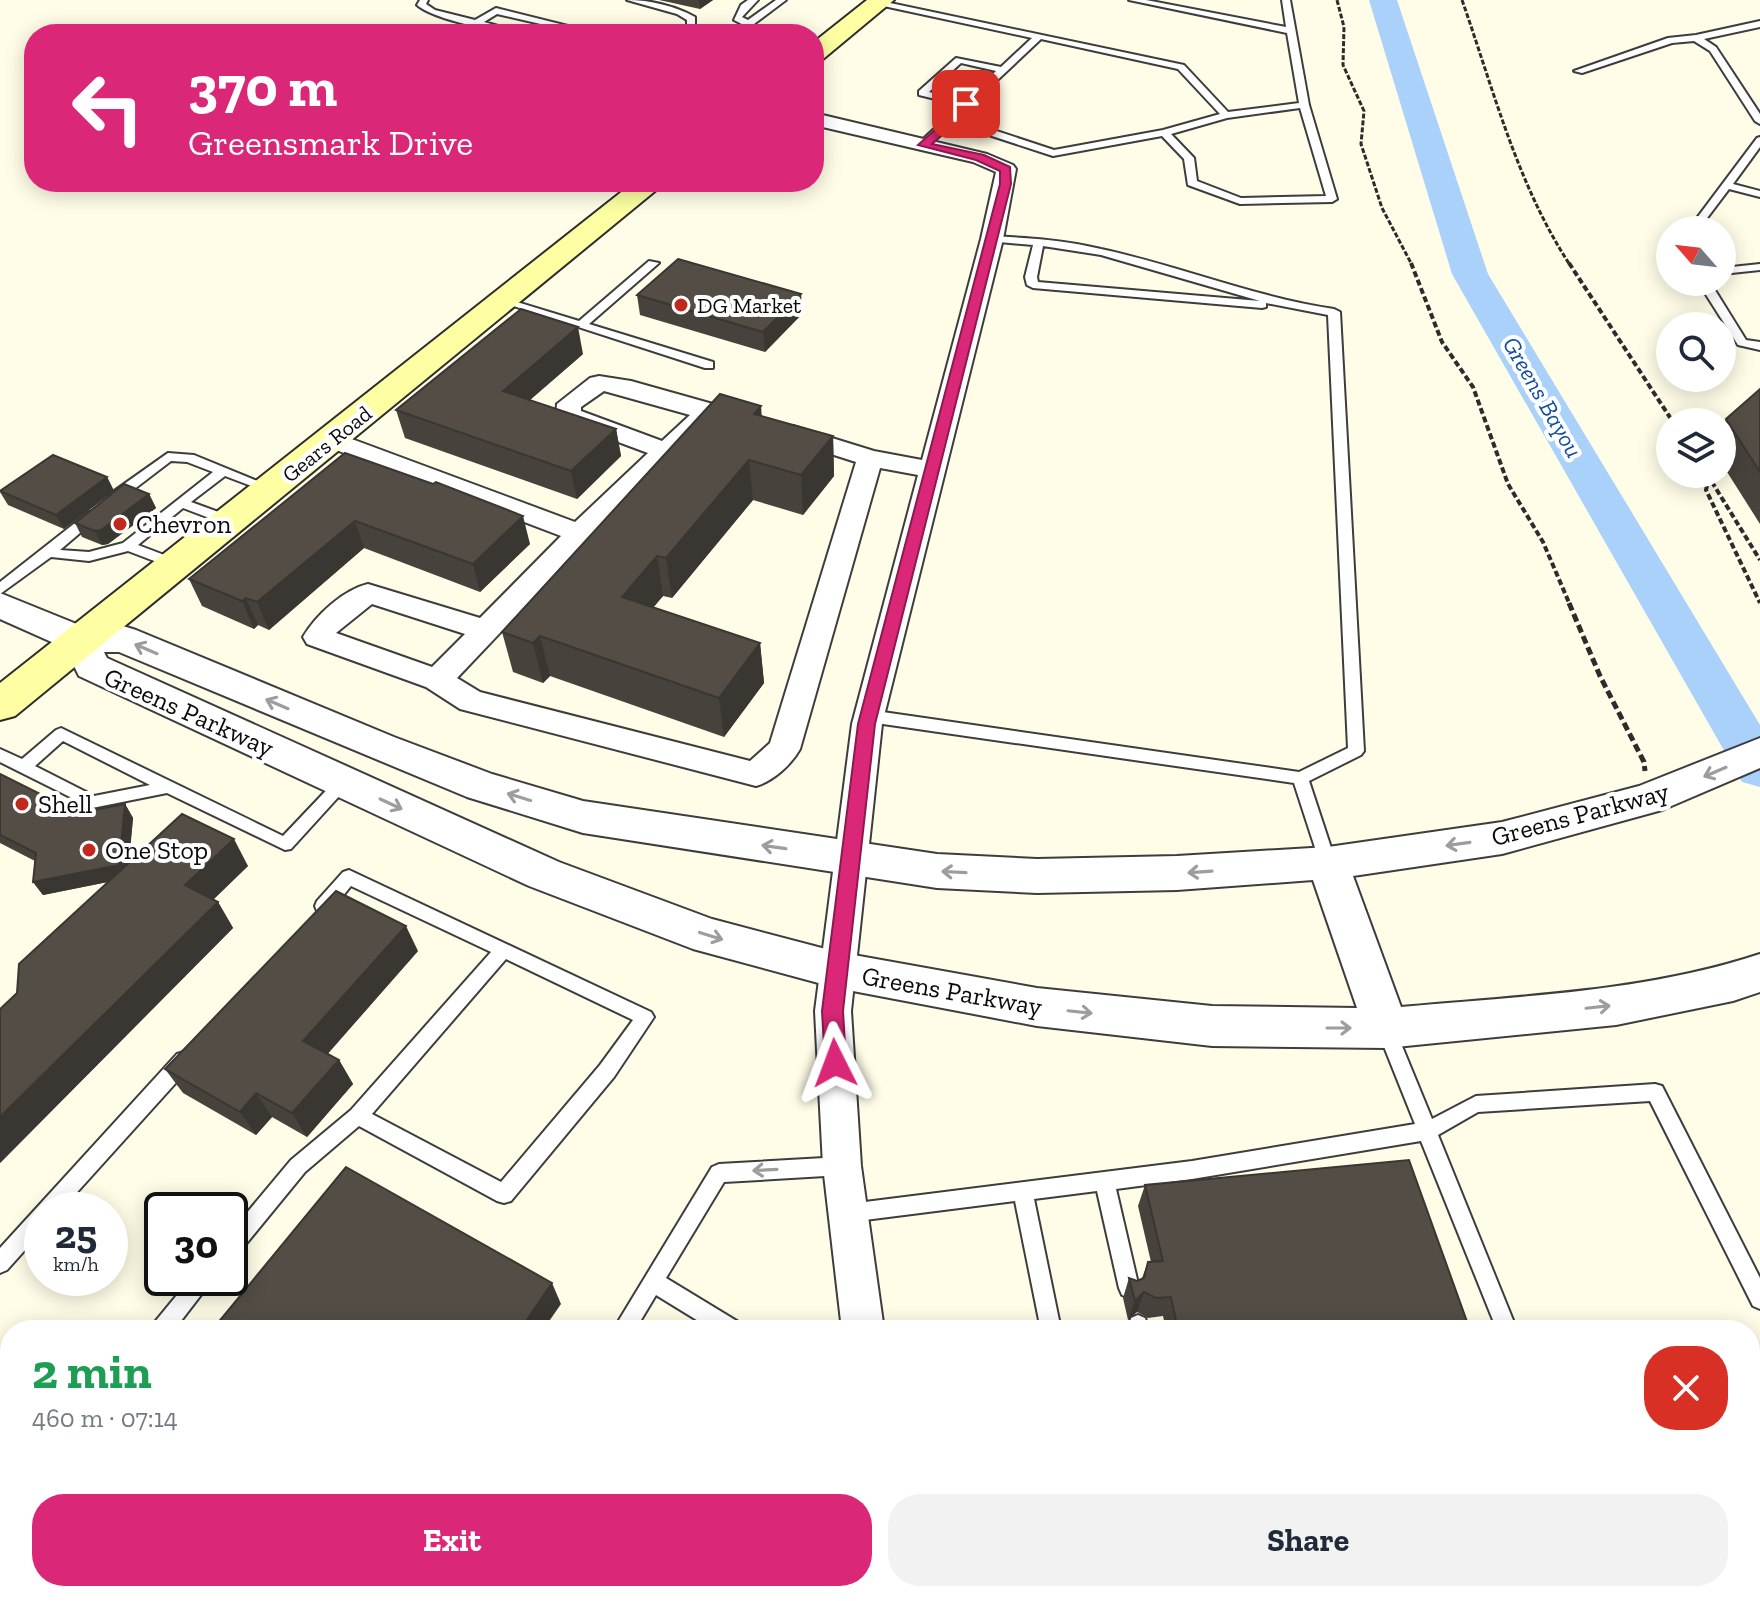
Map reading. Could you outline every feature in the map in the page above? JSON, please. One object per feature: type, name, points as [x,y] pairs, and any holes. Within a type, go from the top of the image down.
[{"type":"main road","points":[[824,44],[881,1]]},
{"type":"main road","name":"Gears Road","points":[[0,705],[640,192]]},
{"type":"street","points":[[824,121],[980,158],[1006,169],[992,239],[869,716],[851,858],[833,1011],[842,1166],[862,1320]]},
{"type":"street","points":[[666,451],[568,415],[569,404],[599,383],[622,386],[707,412],[740,418]]},
{"type":"street","points":[[437,680],[579,533],[707,412]]},
{"type":"street","points":[[769,427],[870,458],[932,470]]},
{"type":"street","points":[[332,440],[579,533]]},
{"type":"street","points":[[485,630],[368,593],[327,624],[317,637],[437,680],[471,701],[756,774],[784,749],[870,458]]},
{"type":"street","points":[[0,605],[80,640]]},
{"type":"street","name":"Greens Parkway","points":[[1746,977],[1616,1006],[1386,1028],[1212,1026],[1037,1007],[837,970],[708,936],[570,884],[92,667],[80,640],[123,639],[380,747],[481,786],[583,817],[937,871],[1032,876],[1177,873],[1328,863],[1502,838],[1659,795],[1760,752]]},
{"type":"street","points":[[344,782],[380,747]]},
{"type":"street","points":[[1328,863],[1386,1028]]},
{"type":"lane","points":[[424,0],[421,5],[432,12],[480,24]]},
{"type":"lane","points":[[631,0],[680,12],[692,19],[691,24]]},
{"type":"lane","points":[[754,0],[744,7],[737,18],[748,24],[782,0]]},
{"type":"lane","points":[[1133,0],[1293,31]]},
{"type":"lane","points":[[1164,133],[1189,158],[1192,183],[1240,201],[1332,199],[1304,105],[1286,0]]},
{"type":"lane","points":[[881,1],[1181,67],[1226,115]]},
{"type":"lane","points":[[476,23],[496,11],[553,24]]},
{"type":"lane","points":[[1579,71],[1671,40],[1696,38],[1760,24]]},
{"type":"lane","points":[[923,145],[1039,36]]},
{"type":"lane","points":[[1696,38],[1713,49],[1760,121]]},
{"type":"lane","points":[[966,104],[922,93],[959,60],[1002,70]]},
{"type":"lane","points":[[1747,100],[1760,101]]},
{"type":"lane","points":[[952,120],[1053,153],[1164,133],[1226,115],[1304,105]]},
{"type":"lane","points":[[1703,216],[1760,140]]},
{"type":"lane","points":[[1726,185],[1760,194]]},
{"type":"lane","points":[[992,239],[1039,241],[1101,252],[1297,308]]},
{"type":"lane","points":[[869,716],[1300,778],[1356,751],[1334,312],[1033,285],[1031,277],[1039,241]]},
{"type":"lane","points":[[581,325],[653,263]]},
{"type":"lane","points":[[1736,270],[1760,267]]},
{"type":"lane","points":[[1713,296],[1742,343],[1760,346]]},
{"type":"lane","points":[[504,301],[709,365]]},
{"type":"lane","points":[[0,589],[168,457],[189,458],[270,489]]},
{"type":"lane","points":[[49,552],[85,559],[102,557],[128,546],[223,471]]},
{"type":"lane","points":[[181,503],[230,521]]},
{"type":"lane","points":[[128,546],[175,564]]},
{"type":"lane","points":[[24,766],[61,734],[285,844],[344,782]]},
{"type":"lane","points":[[0,755],[92,802],[168,787]]},
{"type":"lane","points":[[1300,778],[1328,863]]},
{"type":"lane","points":[[308,923],[349,877],[645,1017],[607,1071],[504,1194],[358,1116]]},
{"type":"lane","points":[[248,1226],[298,1166],[358,1116],[503,950]]},
{"type":"lane","points":[[1386,1028],[1503,1320]]},
{"type":"lane","points":[[64,1192],[193,1049]]},
{"type":"lane","points":[[849,1213],[1192,1170],[1427,1131],[1476,1104],[1655,1092],[1760,1299]]},
{"type":"lane","points":[[629,1320],[719,1173],[842,1166]]},
{"type":"lane","points":[[1105,1181],[1129,1288]]},
{"type":"lane","points":[[1023,1191],[1049,1320]]},
{"type":"lane","points":[[0,1263],[24,1237]]},
{"type":"lane","points":[[652,1281],[716,1320]]},
{"type":"lane","points":[[169,1320],[189,1296]]},
{"type":"path","points":[[1337,0],[1344,27],[1343,65],[1364,111],[1361,144],[1382,208],[1405,248],[1442,342],[1473,387],[1508,484],[1543,542],[1600,676],[1659,795]]},
{"type":"path","points":[[1462,0],[1495,94],[1509,146],[1549,233],[1664,408]]},
{"type":"path","points":[[1706,488],[1760,603]]},
{"type":"path","points":[[1715,488],[1760,560]]},
{"type":"building","points":[[678,259],[801,294],[763,332],[637,295]]},
{"type":"building","points":[[521,309],[578,327],[503,391],[616,429],[571,471],[396,410]]},
{"type":"building","points":[[1760,389],[1760,472],[1736,435],[1736,410]]},
{"type":"building","points":[[720,394],[761,406],[754,414],[833,436],[801,475],[749,460],[666,558],[657,556],[622,597],[760,643],[719,698],[540,636],[533,643],[502,632]]},
{"type":"building","points":[[345,453],[433,484],[436,482],[523,516],[473,564],[355,521],[257,602],[246,598],[242,601],[189,579]]},
{"type":"building","points":[[53,455],[107,477],[56,515],[0,491]]},
{"type":"building","points":[[124,484],[149,494],[101,530],[95,531],[75,523]]},
{"type":"building","points":[[0,774],[78,813],[125,804],[119,865],[33,882],[36,853],[0,835]]},
{"type":"building","points":[[182,814],[234,839],[185,885],[218,902],[0,1117],[0,1009],[17,993],[19,964]]},
{"type":"building","points":[[336,891],[406,926],[303,1041],[339,1060],[292,1113],[256,1093],[240,1112],[165,1069]]},
{"type":"building","points":[[1409,1160],[1466,1320],[1176,1320],[1171,1297],[1156,1298],[1144,1292],[1135,1301],[1129,1278],[1137,1281],[1144,1278],[1148,1262],[1163,1261],[1145,1185]]},
{"type":"building","points":[[346,1167],[552,1283],[527,1320],[220,1320],[240,1296],[248,1296],[248,1286]]},
{"type":"waterway","name":"Greens Bayou","points":[[1383,0],[1470,274],[1760,768]]},
{"type":"place","name":"DG Market","points":[[681,305]]},
{"type":"place","name":"Chevron","points":[[120,524]]},
{"type":"place","name":"Shell","points":[[22,804]]},
{"type":"place","name":"One Stop","points":[[89,850]]},
{"type":"route","points":[[835,1063],[833,1011],[867,724],[1005,184],[1006,169],[980,158],[923,145],[966,104]]}]
